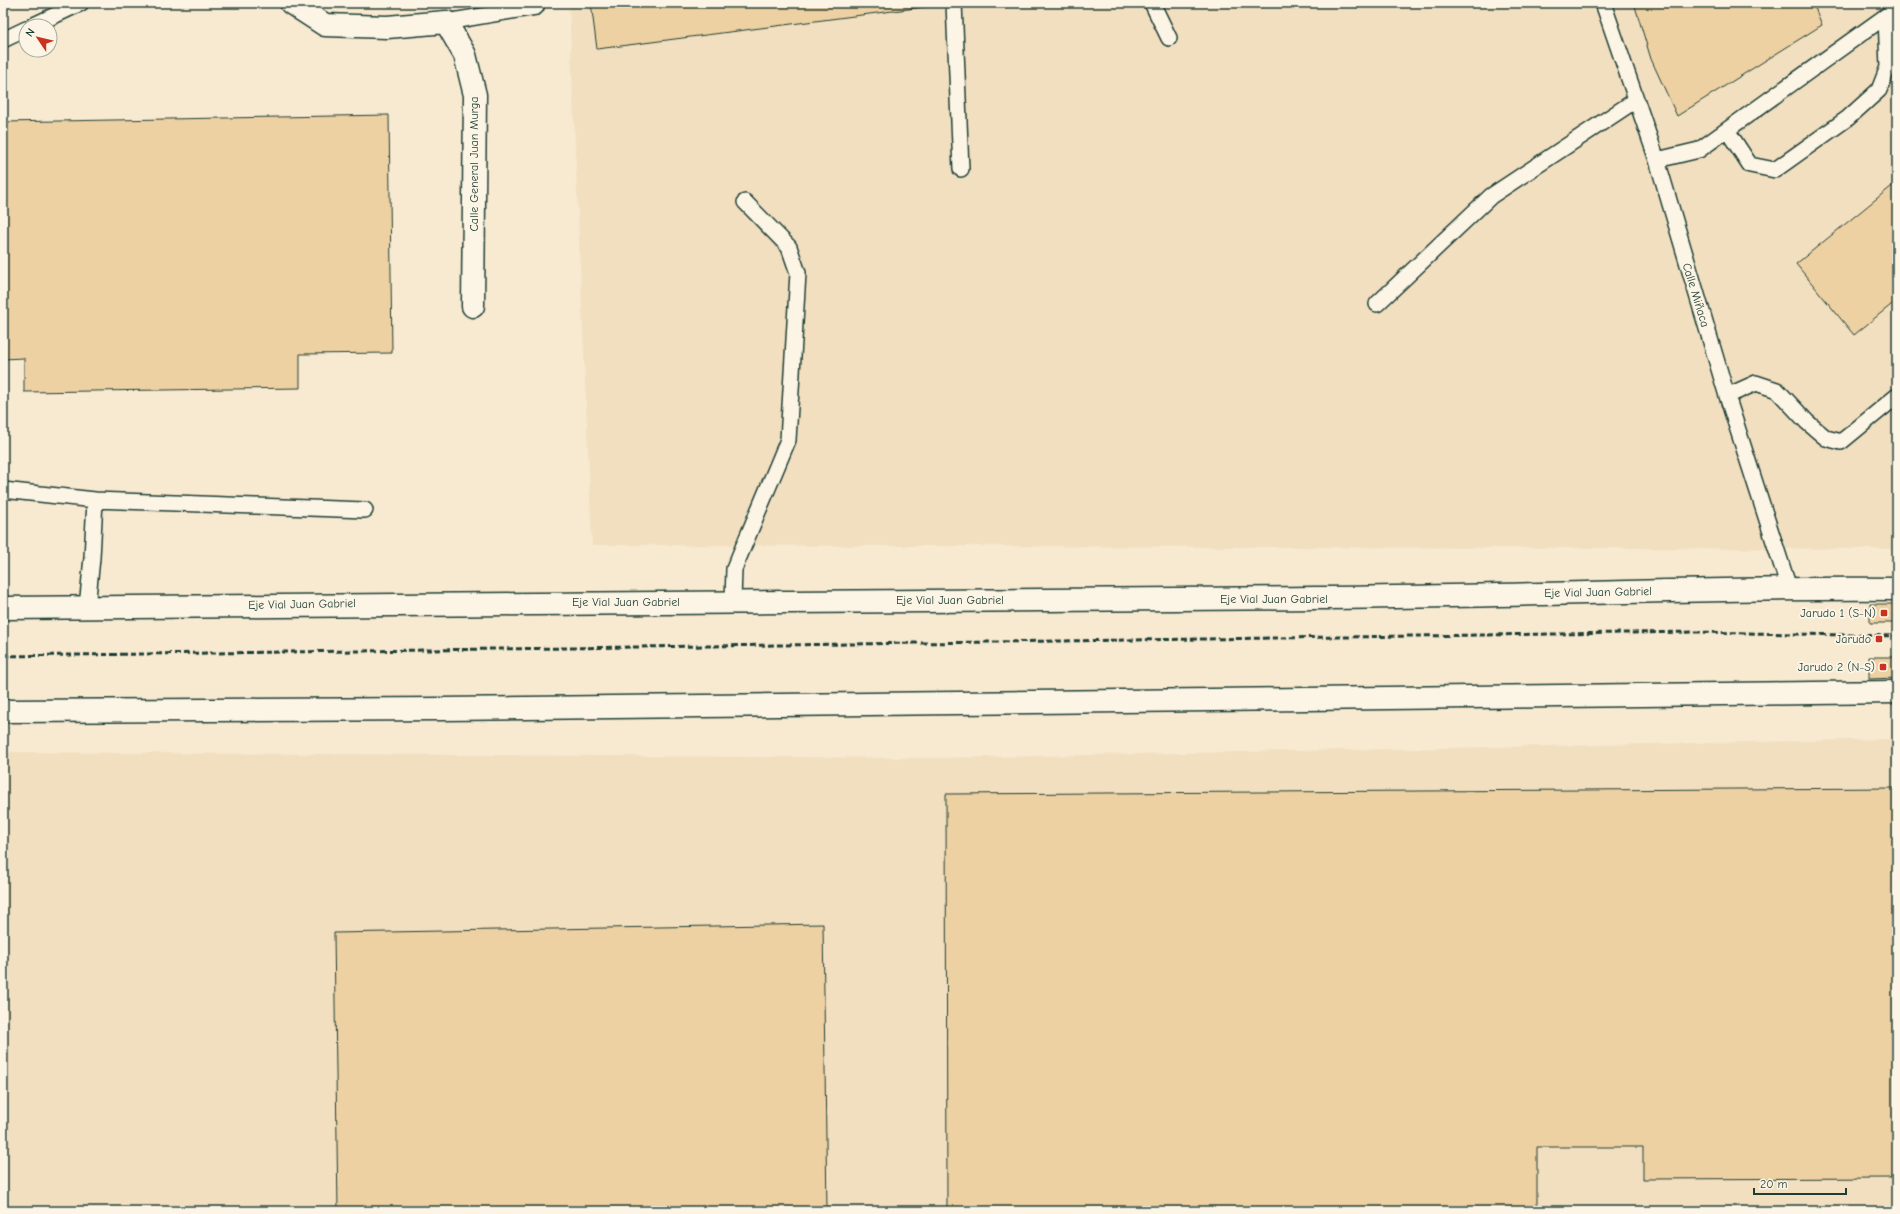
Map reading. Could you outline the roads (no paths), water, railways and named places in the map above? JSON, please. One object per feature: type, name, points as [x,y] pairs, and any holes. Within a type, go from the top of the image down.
[{"type":"main road","points":[[291,3],[325,25],[387,27],[446,22]]},
{"type":"main road","name":"Calle General Juan Murga","points":[[446,22],[465,55],[476,95],[472,306]]},
{"type":"main road","name":"Eje Vial Juan Gabriel","points":[[3,608],[732,601],[1321,598],[1789,588],[1897,588]]},
{"type":"main road","points":[[3,711],[482,708],[1897,692]]},
{"type":"lane","points":[[49,18],[80,3]]},
{"type":"lane","points":[[954,3],[961,169]]},
{"type":"lane","points":[[1152,3],[1169,38]]},
{"type":"lane","name":"Calle Miñaca","points":[[1604,3],[1657,160],[1727,396],[1789,588]]},
{"type":"lane","points":[[446,22],[536,7]]},
{"type":"lane","points":[[1657,160],[1699,150],[1891,12]]},
{"type":"lane","points":[[1727,130],[1750,165],[1775,170],[1842,122],[1879,90],[1888,67],[1891,12]]},
{"type":"lane","points":[[3,40],[18,33]]},
{"type":"lane","points":[[1377,304],[1491,196],[1636,100]]},
{"type":"lane","points":[[732,601],[734,569],[788,440],[798,273],[788,247],[745,202]]},
{"type":"lane","points":[[1727,396],[1756,383],[1777,390],[1807,422],[1826,438],[1841,442],[1897,396]]},
{"type":"lane","points":[[3,490],[94,500],[366,510]]},
{"type":"lane","points":[[87,607],[92,558],[94,500]]},
{"type":"railway","points":[[3,656],[1696,632],[1897,636]]},
{"type":"place","name":"Jarudo 1 (S-N)","points":[[1884,613]]},
{"type":"place","name":"Jarudo","points":[[1879,639]]},
{"type":"place","name":"Jarudo 2 (N-S)","points":[[1883,667]]}]
